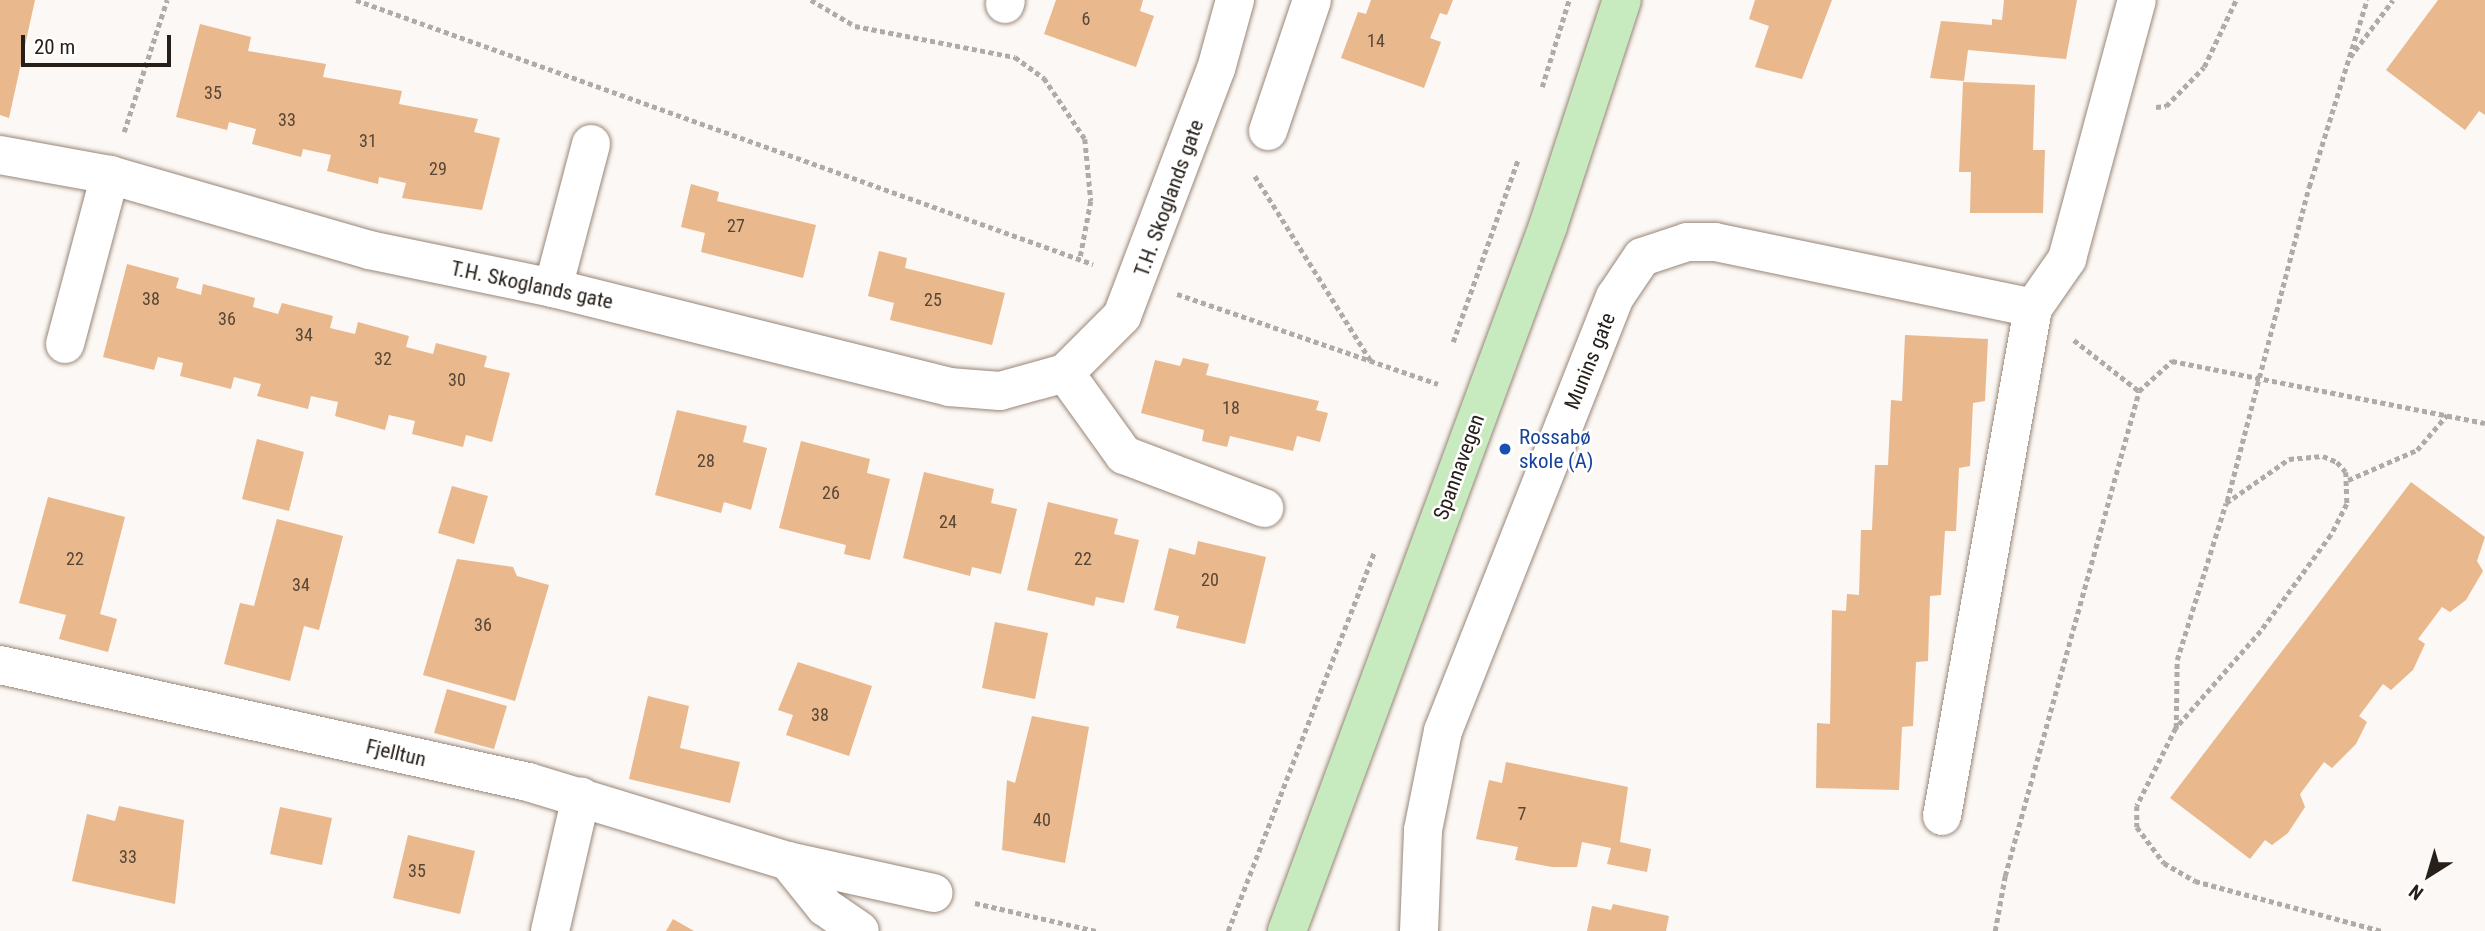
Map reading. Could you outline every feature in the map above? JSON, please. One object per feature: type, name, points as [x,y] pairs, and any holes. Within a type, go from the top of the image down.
[{"type":"main road","name":"Spannavegen","points":[[1287,931],[1548,226],[1622,0]]},
{"type":"street","name":"T.H. Skoglands gate","points":[[0,155],[110,175],[369,250],[553,288],[949,387],[1000,391],[1065,373],[1106,339],[1138,280],[1235,0]]},
{"type":"street","points":[[1268,131],[1312,0]]},
{"type":"street","points":[[1941,816],[2033,308],[2067,259],[2112,108],[2137,0]]},
{"type":"street","points":[[553,288],[591,144]]},
{"type":"street","points":[[65,344],[110,175]]},
{"type":"street","name":"Munins gate","points":[[1419,931],[1423,830],[1443,731],[1615,297],[1643,257],[1687,242],[1715,242],[2033,308]]},
{"type":"street","points":[[1065,373],[1124,455],[1264,508]]},
{"type":"street","name":"Fjelltun","points":[[0,665],[581,797],[788,860],[934,893]]},
{"type":"street","points":[[550,931],[581,797]]},
{"type":"street","points":[[788,860],[825,908],[860,931]]},
{"type":"path","points":[[110,175],[167,0]]},
{"type":"path","points":[[356,0],[1437,384]]},
{"type":"path","points":[[811,0],[855,26],[1014,57],[1044,78],[1085,139],[1091,201],[1080,259]]},
{"type":"path","points":[[1537,102],[1569,0]]},
{"type":"path","points":[[2112,108],[2166,106],[2204,67],[2236,0]]},
{"type":"path","points":[[2176,728],[2177,660],[2226,503],[2259,373],[2367,0]]},
{"type":"path","points":[[2348,61],[2393,0]]},
{"type":"path","points":[[1451,346],[1520,153]]},
{"type":"path","points":[[1250,168],[1372,362]]},
{"type":"path","points":[[2033,308],[2139,391]]},
{"type":"path","points":[[1995,931],[2005,876],[2139,391],[2172,361],[2259,373],[2485,423]]},
{"type":"path","points":[[1433,397],[1442,371]]},
{"type":"path","points":[[2348,480],[2417,450],[2447,415]]},
{"type":"path","points":[[2226,503],[2289,459],[2323,456],[2337,463],[2348,480],[2347,504],[2331,535],[2261,631],[2176,728],[2137,806],[2140,834],[2164,863],[2195,881],[2381,931]]},
{"type":"path","points":[[1228,931],[1380,539]]},
{"type":"path","points":[[934,893],[1095,931]]},
{"type":"building","points":[[0,0],[35,0],[9,118],[0,115]]},
{"type":"building","points":[[1056,0],[1143,0],[1140,11],[1154,16],[1136,67],[1044,34]]},
{"type":"building","points":[[1371,0],[1453,0],[1447,15],[1440,13],[1430,38],[1441,42],[1424,88],[1341,58],[1358,12],[1366,14]]},
{"type":"building","points":[[1755,0],[1832,0],[1802,79],[1755,67],[1769,26],[1749,19]]},
{"type":"building","points":[[2004,0],[2077,0],[2066,59],[1968,50],[1964,81],[1930,78],[1941,21],[1992,25],[1992,19],[2002,20]]},
{"type":"building","points":[[2438,0],[2485,0],[2485,115],[2479,111],[2465,130],[2386,70]]},
{"type":"building","points":[[200,24],[251,37],[248,51],[326,64],[323,77],[402,91],[399,104],[478,119],[474,132],[500,138],[482,210],[402,198],[406,183],[379,177],[378,184],[327,171],[331,155],[303,149],[301,157],[252,144],[256,129],[229,122],[227,130],[176,117]]},
{"type":"building","points":[[1963,82],[2035,85],[2033,150],[2045,150],[2043,213],[1970,213],[1971,172],[1959,172]]},
{"type":"building","points":[[691,184],[719,192],[717,201],[816,225],[803,278],[701,252],[705,233],[681,227]]},
{"type":"building","points":[[879,251],[907,258],[905,268],[1005,293],[992,345],[890,320],[894,303],[868,296]]},
{"type":"building","points":[[127,264],[179,278],[176,288],[201,295],[203,284],[255,298],[253,307],[278,314],[282,303],[333,316],[330,328],[355,334],[358,322],[409,336],[406,347],[433,354],[436,343],[487,356],[484,367],[510,373],[492,442],[466,435],[463,447],[412,434],[415,421],[389,415],[385,430],[335,416],[338,402],[311,396],[308,409],[257,396],[261,384],[234,377],[231,389],[180,376],[183,363],[158,357],[154,370],[103,357]]},
{"type":"building","points":[[1905,335],[1988,339],[1985,401],[1973,403],[1970,466],[1959,468],[1956,531],[1945,531],[1941,595],[1930,596],[1928,661],[1916,662],[1913,726],[1902,727],[1899,790],[1816,788],[1817,723],[1830,724],[1832,610],[1846,611],[1847,594],[1859,595],[1861,530],[1872,530],[1875,465],[1888,465],[1891,400],[1902,401]]},
{"type":"building","points":[[1183,358],[1209,364],[1206,375],[1319,401],[1316,410],[1328,413],[1320,442],[1297,436],[1293,451],[1230,436],[1227,447],[1202,441],[1204,430],[1141,413],[1155,360],[1180,366]]},
{"type":"building","points":[[677,410],[747,426],[743,442],[767,448],[751,510],[724,502],[721,513],[655,495]]},
{"type":"building","points":[[257,439],[304,452],[289,511],[242,499]]},
{"type":"building","points":[[801,441],[870,459],[867,473],[890,479],[870,560],[844,554],[846,545],[779,528]]},
{"type":"building","points":[[924,472],[994,489],[991,503],[1017,509],[1001,574],[972,567],[970,576],[903,558]]},
{"type":"building","points":[[2411,482],[2485,537],[2477,561],[2483,571],[2466,600],[2450,612],[2442,607],[2418,639],[2425,644],[2413,670],[2391,690],[2383,684],[2359,716],[2367,722],[2356,744],[2332,768],[2324,762],[2300,794],[2305,807],[2288,833],[2272,845],[2265,840],[2250,859],[2170,798]]},
{"type":"building","points":[[452,486],[488,496],[474,544],[438,533]]},
{"type":"building","points":[[48,497],[125,517],[100,614],[117,619],[108,652],[59,639],[66,615],[19,603]]},
{"type":"building","points":[[1048,502],[1118,519],[1114,534],[1139,540],[1124,603],[1096,597],[1094,606],[1027,590]]},
{"type":"building","points":[[277,519],[343,536],[319,630],[304,626],[290,681],[224,664],[240,603],[254,606]]},
{"type":"building","points":[[1198,541],[1266,557],[1245,644],[1176,628],[1179,616],[1154,610],[1169,548],[1195,555]]},
{"type":"building","points":[[457,559],[513,567],[517,576],[549,585],[515,701],[423,675]]},
{"type":"building","points":[[995,622],[1048,633],[1035,699],[982,688]]},
{"type":"building","points":[[798,662],[872,686],[849,756],[786,735],[793,715],[778,710]]},
{"type":"building","points":[[447,689],[507,706],[494,749],[434,733]]},
{"type":"building","points":[[648,696],[689,706],[680,748],[740,762],[730,803],[629,779]]},
{"type":"building","points":[[1032,716],[1089,727],[1065,863],[1002,850],[1007,780],[1015,783]]},
{"type":"building","points":[[1506,762],[1628,787],[1620,842],[1651,849],[1647,872],[1607,864],[1611,848],[1582,842],[1577,867],[1552,867],[1515,860],[1518,847],[1476,839],[1489,780],[1502,783]]},
{"type":"building","points":[[119,806],[184,820],[175,904],[72,881],[87,814],[115,821]]},
{"type":"building","points":[[280,807],[332,818],[322,865],[270,854]]},
{"type":"building","points":[[408,835],[475,851],[460,914],[393,898]]},
{"type":"building","points":[[1613,904],[1669,916],[1666,931],[1587,931],[1592,906],[1611,910]]},
{"type":"building","points":[[673,919],[694,931],[666,931]]},
{"type":"place","name":"Rossabø skole (A)","points":[[1505,449]]}]
